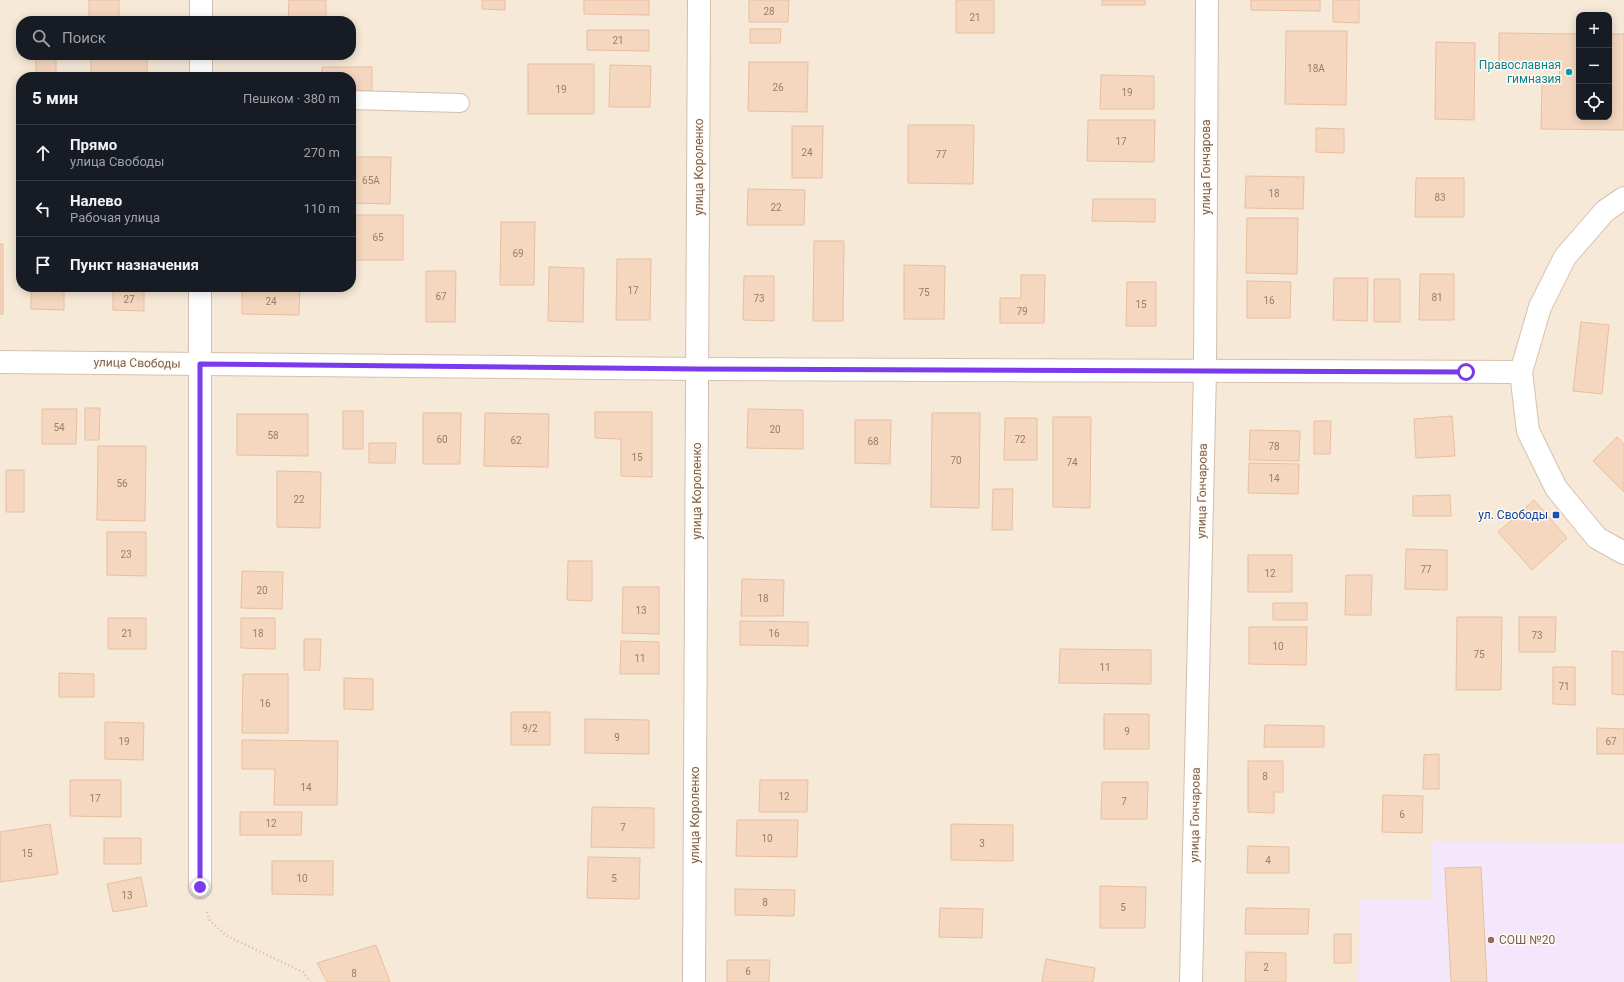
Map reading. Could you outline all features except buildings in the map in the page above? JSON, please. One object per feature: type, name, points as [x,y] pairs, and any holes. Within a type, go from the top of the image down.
[{"type":"street","points":[[201,0],[201,16]]},
{"type":"street","name":"улица Короленко","points":[[694,982],[699,0]]},
{"type":"street","name":"улица Гончарова","points":[[1191,982],[1205,371],[1207,0]]},
{"type":"street","points":[[201,60],[201,72]]},
{"type":"street","points":[[1624,198],[1605,211],[1565,257],[1540,308],[1521,372],[1528,431],[1556,488],[1598,538],[1624,553]]},
{"type":"street","points":[[200,292],[200,887]]},
{"type":"street","name":"улица Свободы","points":[[0,362],[698,369],[1521,372]]},
{"type":"lane","points":[[356,100],[460,103]]},
{"type":"path","points":[[200,887],[210,921],[228,936],[303,972],[310,982]]},
{"type":"shaded area","points":[[0,0],[1624,0],[1624,982],[0,982]]},
{"type":"shaded area","name":"СОШ №20","points":[[1431,842],[1624,843],[1624,982],[1358,982],[1360,899],[1431,899]]},
{"type":"place","name":"Православная гимназия","points":[[1569,72]]},
{"type":"place","name":"ул. Свободы","points":[[1556,515]]},
{"type":"place","name":"СОШ №20","points":[[1491,940]]},
{"type":"route","points":[[200,887],[200,364],[698,369],[1466,372]]}]
